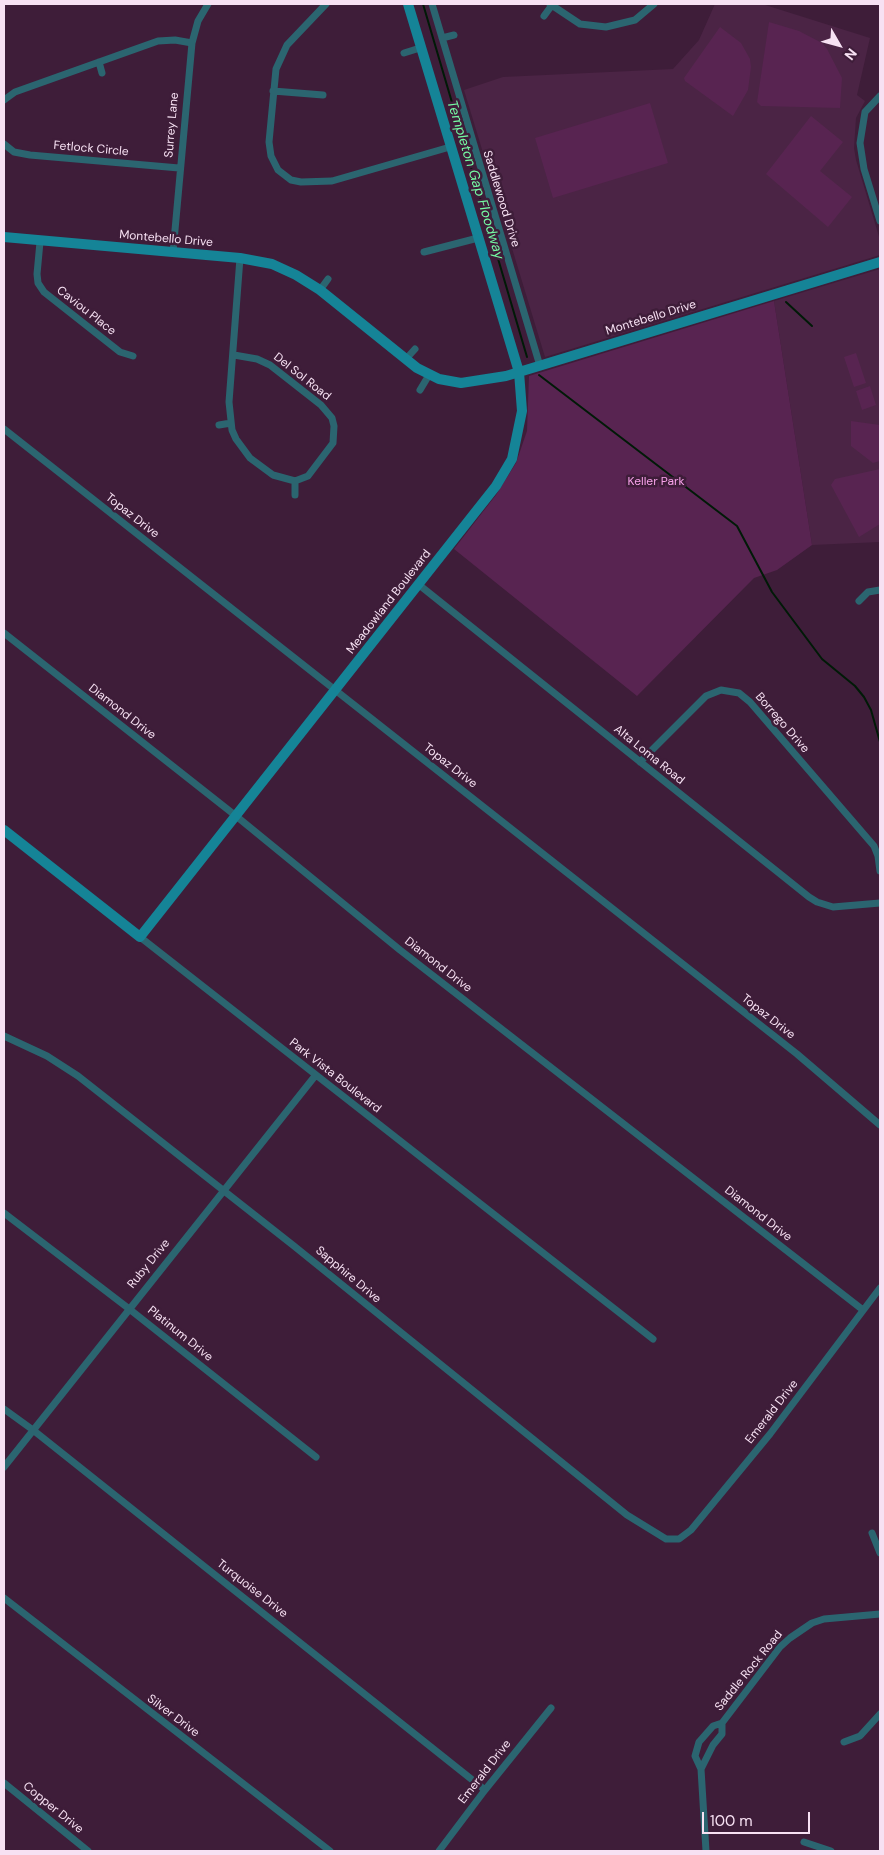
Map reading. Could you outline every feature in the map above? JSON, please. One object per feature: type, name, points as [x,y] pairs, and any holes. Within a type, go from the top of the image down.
[{"type":"street","name":"Surrey Lane","points":[[173,252],[179,168],[192,43],[198,21],[208,4]]},
{"type":"street","points":[[326,4],[282,52],[276,69],[272,105],[270,156],[278,170],[291,180],[310,183],[342,179],[450,147]]},
{"type":"street","name":"Meadowland Boulevard","points":[[140,937],[496,486],[512,459],[522,411],[518,372],[408,4]]},
{"type":"street","name":"Saddlewood Drive","points":[[432,4],[540,366]]},
{"type":"street","points":[[544,16],[551,4],[580,24],[606,27],[636,20],[654,4]]},
{"type":"street","points":[[442,38],[454,35]]},
{"type":"street","points":[[4,100],[16,92],[158,41],[175,40],[192,43]]},
{"type":"street","points":[[404,53],[420,48]]},
{"type":"street","points":[[99,62],[102,73]]},
{"type":"street","points":[[273,91],[323,95]]},
{"type":"street","points":[[880,96],[865,112],[860,143],[864,169],[880,221]]},
{"type":"street","name":"Fetlock Circle","points":[[4,144],[14,152],[30,155],[179,168]]},
{"type":"street","name":"Montebello Drive","points":[[4,237],[40,242],[240,258],[282,268],[320,290],[406,359],[429,375],[461,383],[494,380],[880,262]]},
{"type":"street","points":[[424,252],[478,238]]},
{"type":"street","name":"Caviou Place","points":[[40,242],[38,282],[44,292],[120,352],[133,356]]},
{"type":"street","points":[[240,258],[229,402],[231,423],[236,439],[250,458],[279,479],[295,481],[295,495]]},
{"type":"street","points":[[320,290],[328,279]]},
{"type":"street","points":[[406,359],[415,349]]},
{"type":"street","name":"Del Sol Road","points":[[234,355],[256,359],[270,365],[321,404],[332,418],[334,434],[329,450],[308,476],[295,481]]},
{"type":"street","points":[[420,390],[429,375]]},
{"type":"street","points":[[219,425],[231,423]]},
{"type":"street","name":"Topaz Drive","points":[[4,429],[789,1048],[880,1125]]},
{"type":"street","name":"Alta Loma Road","points":[[418,584],[817,902],[843,907],[880,903]]},
{"type":"street","points":[[859,601],[868,592],[880,590]]},
{"type":"street","name":"Diamond Drive","points":[[4,632],[236,816],[400,950],[863,1310]]},
{"type":"street","name":"Borrego Drive","points":[[640,762],[706,696],[721,690],[739,693],[750,702],[874,846],[878,856],[880,871]]},
{"type":"street","name":"Park Vista Boulevard","points":[[4,830],[314,1076],[653,1338]]},
{"type":"street","name":"Sapphire Drive","points":[[4,1036],[47,1056],[78,1076],[223,1190],[627,1515],[660,1537],[672,1539]]},
{"type":"street","name":"Ruby Drive","points":[[4,1467],[128,1308],[314,1076]]},
{"type":"street","name":"Platinum Drive","points":[[4,1213],[128,1308],[316,1457]]},
{"type":"street","name":"Emerald Drive","points":[[672,1539],[679,1539],[691,1530],[731,1482],[814,1377],[880,1288]]},
{"type":"street","name":"Turquoise Drive","points":[[4,1409],[33,1430],[485,1790]]},
{"type":"street","points":[[872,1533],[880,1553]]},
{"type":"street","name":"Silver Drive","points":[[4,1598],[330,1851]]},
{"type":"street","name":"Saddle Rock Road","points":[[706,1851],[701,1769],[695,1756],[696,1749],[713,1726],[722,1723],[780,1647],[800,1630],[812,1623],[834,1617],[880,1614]]},
{"type":"street","name":"Emerald Drive","points":[[439,1851],[551,1708]]},
{"type":"street","points":[[844,1742],[860,1736],[880,1714]]},
{"type":"street","name":"Saddle Rock Road","points":[[701,1769],[713,1745],[722,1734],[722,1723]]},
{"type":"street","name":"Copper Drive","points":[[4,1783],[88,1851]]},
{"type":"street","points":[[804,1842],[820,1849],[831,1851]]},
{"type":"shaded area","points":[[715,4],[762,4],[870,38],[857,95],[865,101],[856,118],[854,148],[880,240],[880,255],[545,357],[464,90],[503,77],[673,69],[699,40]]},
{"type":"shaded area","points":[[880,269],[880,542],[812,545],[774,301]]},
{"type":"green space","points":[[769,22],[799,31],[822,43],[827,49],[842,78],[840,108],[761,106],[757,102]]},
{"type":"green space","points":[[720,27],[741,43],[750,59],[751,67],[748,90],[733,116],[685,81],[684,78]]},
{"type":"green space","points":[[650,103],[668,163],[553,198],[535,138]]},
{"type":"green space","points":[[811,116],[843,142],[820,171],[852,197],[828,227],[766,174]]},
{"type":"green space","name":"Keller Park","points":[[774,301],[812,545],[777,570],[754,578],[637,696],[454,549],[496,495],[516,463],[527,431],[529,376]]},
{"type":"green space","points":[[856,353],[866,383],[854,387],[844,357]]},
{"type":"green space","points":[[870,386],[876,405],[862,410],[856,391]]},
{"type":"green space","points":[[851,421],[880,425],[880,461],[873,463],[851,446]]},
{"type":"green space","points":[[880,469],[880,524],[859,537],[831,485],[835,479]]},
{"type":"waterway","name":"Templeton Gap Floodway","points":[[423,4],[527,357]]},
{"type":"waterway","points":[[786,302],[812,326]]},
{"type":"waterway","name":"Templeton Gap Floodway","points":[[539,375],[737,526],[772,592],[822,659],[855,686],[864,697],[871,710],[880,742]]}]
